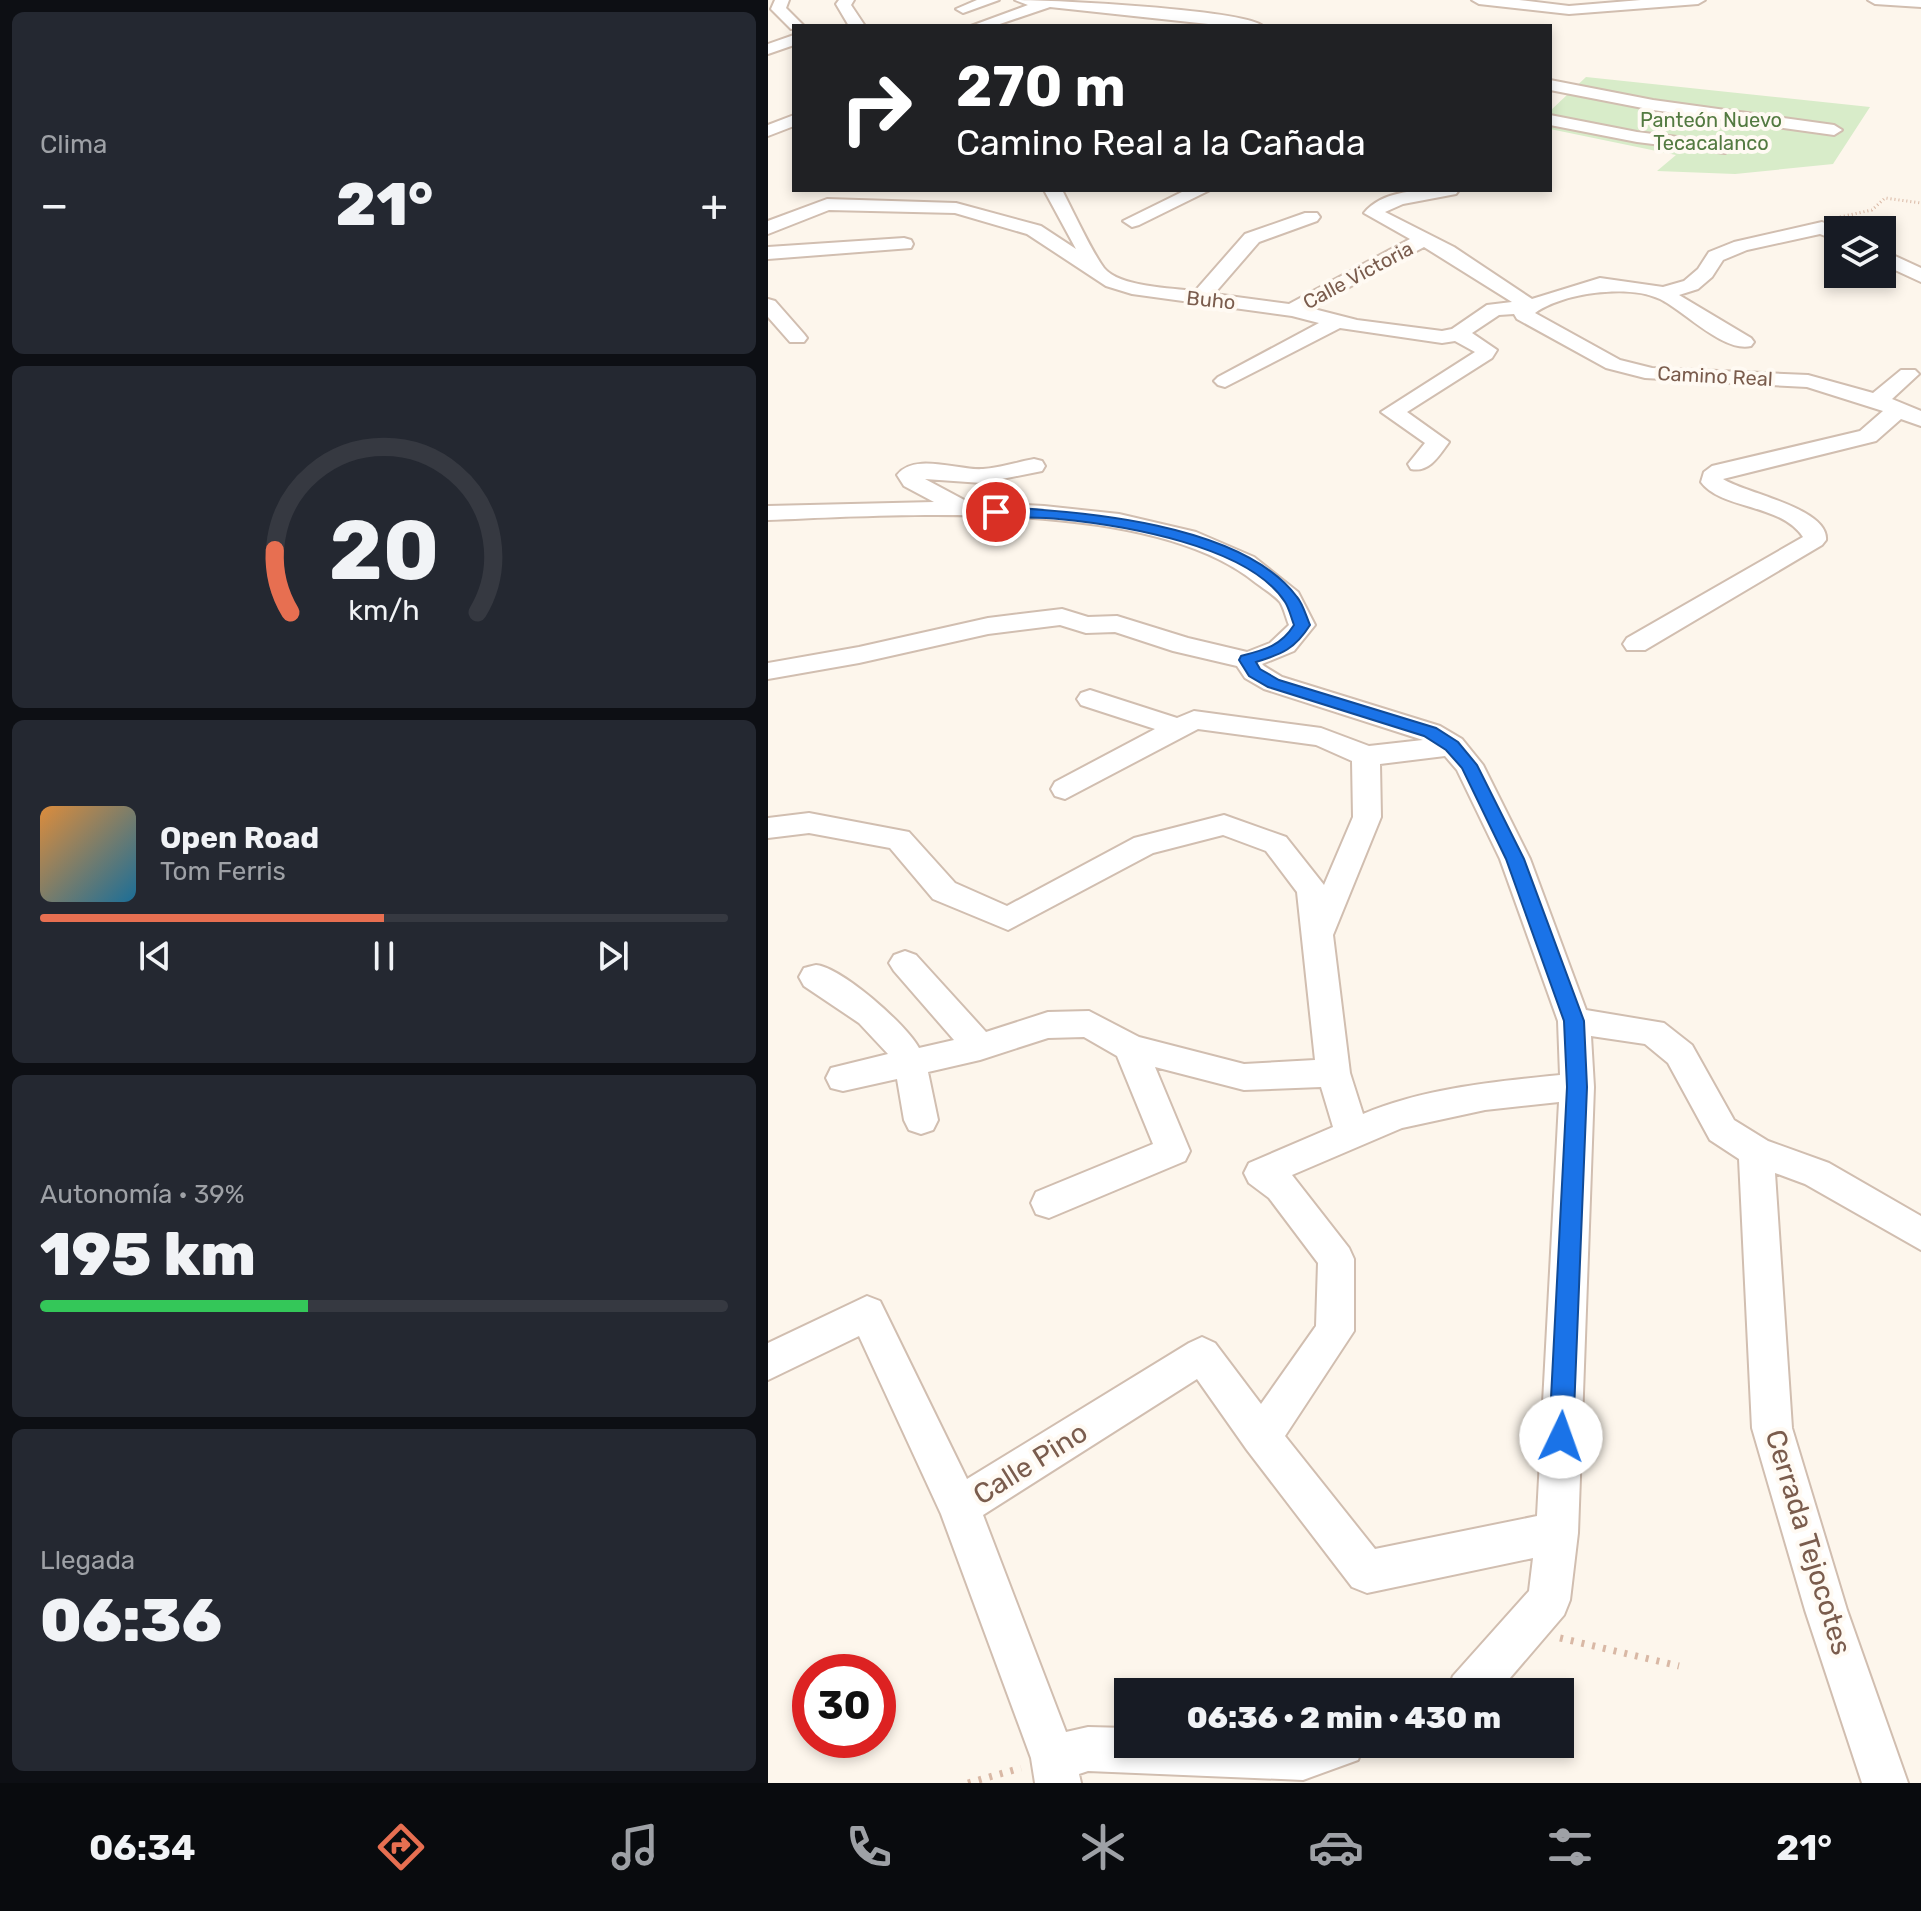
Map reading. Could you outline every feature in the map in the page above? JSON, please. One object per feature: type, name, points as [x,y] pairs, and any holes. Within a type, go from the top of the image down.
[{"type":"street","points":[[782,0],[778,9],[794,24]]},
{"type":"street","points":[[847,0],[843,4],[856,24]]},
{"type":"street","points":[[963,9],[992,0]]},
{"type":"street","points":[[1022,0],[1225,24]]},
{"type":"street","points":[[1479,0],[1569,10],[1616,2],[1698,0]]},
{"type":"street","points":[[1875,0],[1921,3]]},
{"type":"street","points":[[1090,8],[1198,1]]},
{"type":"street","points":[[985,24],[1051,3]]},
{"type":"street","points":[[1080,24],[1090,8]]},
{"type":"street","points":[[768,31],[792,27]]},
{"type":"street","points":[[768,49],[792,41]]},
{"type":"street","points":[[768,65],[792,59]]},
{"type":"street","points":[[1552,85],[1653,105],[1834,130]]},
{"type":"street","points":[[1632,142],[1653,105]]},
{"type":"street","points":[[768,132],[792,121]]},
{"type":"street","points":[[1552,121],[1632,142],[1725,148]]},
{"type":"street","points":[[768,132],[792,140]]},
{"type":"street","points":[[1054,192],[1098,271]]},
{"type":"street","points":[[1132,221],[1197,192]]},
{"type":"street","points":[[1373,192],[1392,203]]},
{"type":"street","points":[[1441,192],[1392,203],[1373,213],[1447,251],[1523,300],[1527,307]]},
{"type":"street","name":"Buho","points":[[768,228],[827,197],[956,208],[1034,230],[1125,287],[1292,310],[1422,336],[1458,334]]},
{"type":"street","points":[[1200,298],[1252,238],[1311,217]]},
{"type":"street","points":[[1419,464],[1438,442],[1392,412],[1485,354],[1487,350],[1483,346],[1458,334],[1494,309],[1527,307],[1600,284],[1664,293],[1691,285],[1705,273],[1716,256],[1741,246],[1824,233]]},
{"type":"street","name":"Calle Victoria","points":[[1292,310],[1423,240]]},
{"type":"street","points":[[768,253],[904,244]]},
{"type":"street","points":[[1896,263],[1921,276]]},
{"type":"street","points":[[1664,293],[1700,318],[1744,342]]},
{"type":"street","name":"Camino Real","points":[[1527,307],[1524,315],[1613,364],[1652,374],[1808,381],[1899,410]]},
{"type":"street","points":[[769,309],[797,338]]},
{"type":"street","points":[[1225,381],[1337,321]]},
{"type":"street","points":[[1636,644],[1814,540],[1815,534],[1794,516],[1719,487],[1712,482],[1712,477],[1720,471],[1868,436],[1899,410],[1908,374]]},
{"type":"street","points":[[965,510],[912,481],[908,475],[915,471],[982,476],[1034,466]]},
{"type":"street","points":[[768,513],[965,510],[1099,518],[1176,534],[1260,570],[1291,599],[1302,625],[1292,642],[1278,651],[1247,660],[1182,645],[1117,624],[1086,625],[1062,617],[988,626],[859,655],[768,671]]},
{"type":"street","points":[[1247,660],[1254,672],[1273,683],[1430,732],[1452,746],[1469,765],[1515,859],[1574,1021],[1577,1087],[1557,1533],[1549,1600],[1481,1678]]},
{"type":"street","points":[[1090,699],[1179,728]]},
{"type":"street","points":[[1065,789],[1194,720],[1321,737],[1366,756],[1452,746]]},
{"type":"street","points":[[1318,935],[1367,817],[1366,756]]},
{"type":"street","points":[[768,828],[809,823],[899,839],[944,891],[1008,919],[1144,845],[1224,825],[1276,844],[1312,890],[1333,1073],[1352,1134]]},
{"type":"street","points":[[905,963],[980,1047]]},
{"type":"street","points":[[815,977],[896,1039],[909,1063],[921,1120]]},
{"type":"street","points":[[1574,1021],[1653,1032],[1680,1054],[1722,1130],[1756,1152],[1817,1173],[1921,1234]]},
{"type":"street","points":[[843,1078],[980,1047],[1048,1025],[1089,1024],[1130,1048],[1244,1077],[1333,1073]]},
{"type":"street","points":[[1049,1203],[1173,1151],[1130,1048]]},
{"type":"street","points":[[1261,1437],[1335,1331],[1336,1259],[1281,1187],[1261,1173],[1397,1115],[1485,1096],[1577,1087]]},
{"type":"street","name":"Cerrada Tejocotes","points":[[1756,1152],[1772,1428],[1826,1610],[1885,1783]]},
{"type":"street","points":[[768,1362],[867,1313],[959,1507]]},
{"type":"street","name":"Calle Pino","points":[[1056,1771],[959,1507],[1202,1355],[1261,1437],[1367,1572],[1557,1533]]},
{"type":"street","points":[[1056,1771],[1088,1749],[1114,1750]]},
{"type":"path","points":[[1844,216],[1872,210],[1885,198],[1921,203]]},
{"type":"path","points":[[1524,1629],[1679,1666]]},
{"type":"path","points":[[968,1783],[1056,1771]]},
{"type":"green space","name":"Panteón Nuevo Tecacalanco","points":[[1586,77],[1870,107],[1833,164],[1735,174],[1657,171],[1676,155],[1552,129],[1552,109]]},
{"type":"route","points":[[996,512],[1099,518],[1143,526],[1208,545],[1260,570],[1291,599],[1302,625],[1292,642],[1278,651],[1247,660],[1254,672],[1273,683],[1430,732],[1452,746],[1469,765],[1515,859],[1574,1021],[1577,1087],[1561,1437]]}]
